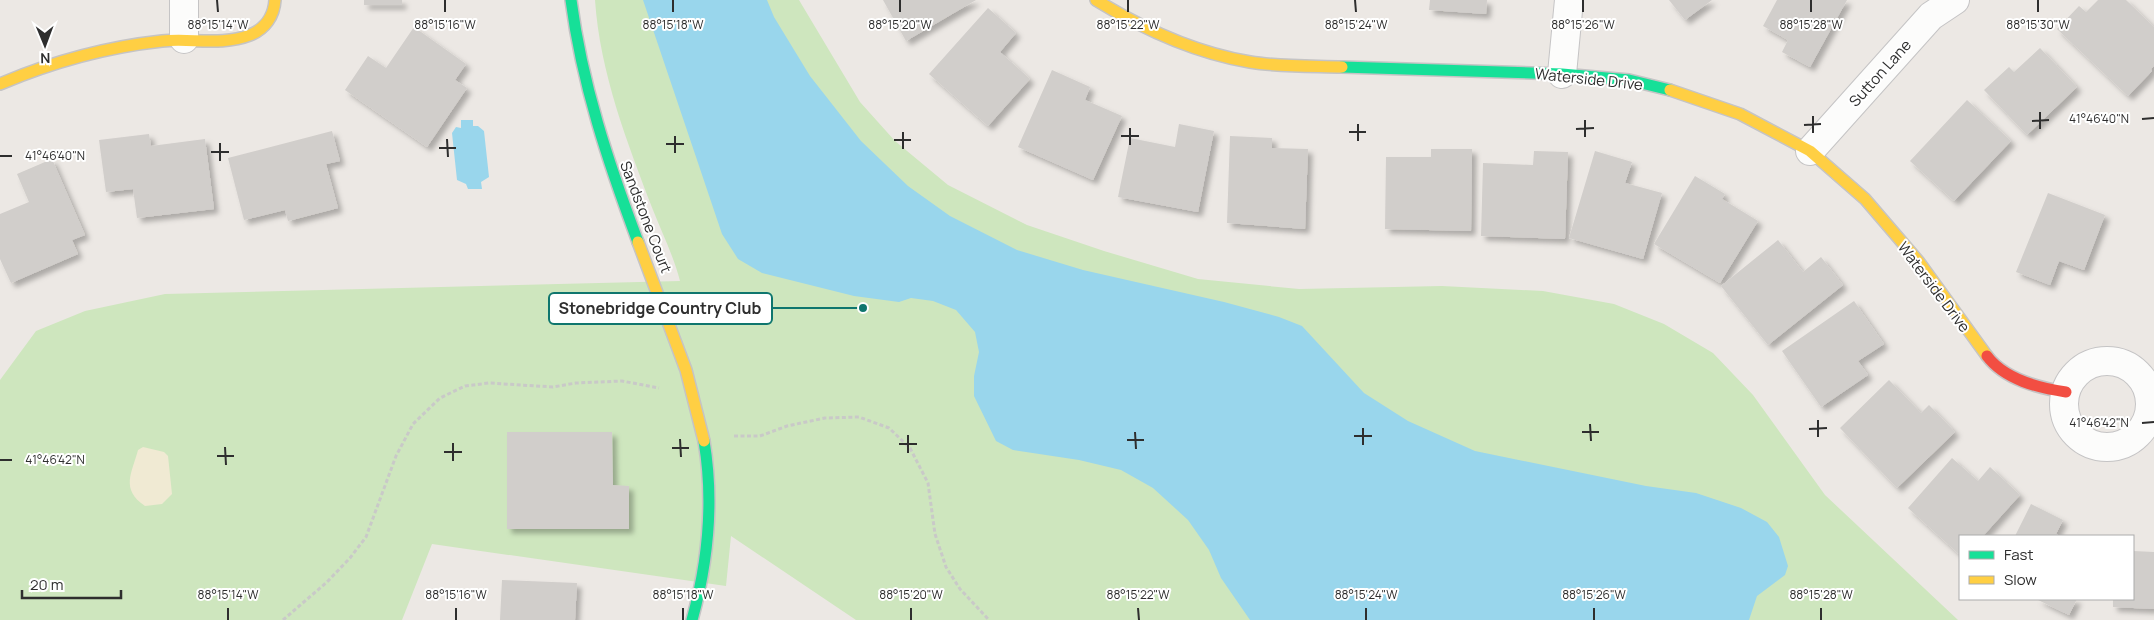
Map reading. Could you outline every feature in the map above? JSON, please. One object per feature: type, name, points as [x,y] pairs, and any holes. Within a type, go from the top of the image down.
[{"type":"street","points":[[184,0],[184,39]]},
{"type":"street","points":[[0,84],[40,67],[121,46],[184,39],[235,40],[252,35],[268,23],[275,0]]},
{"type":"street","name":"Sandstone Court","points":[[571,0],[583,79],[599,136],[685,364],[705,448],[708,523],[704,565],[692,620]]},
{"type":"street","name":"Waterside Drive","points":[[1096,0],[1124,17],[1178,42],[1250,62],[1295,66],[1562,74],[1628,80],[1683,93],[1740,114],[1810,151],[1864,199],[1913,255],[1991,361],[2013,377],[2044,389],[2066,392]]},
{"type":"street","points":[[1562,74],[1569,0]]},
{"type":"street","name":"Sutton Lane","points":[[1810,151],[1935,8],[1955,0]]},
{"type":"path","points":[[283,620],[327,582],[350,558],[366,537],[396,456],[413,424],[440,398],[465,386],[489,383],[515,383],[531,387],[553,387],[576,382],[622,381],[660,388],[695,405]]},
{"type":"path","points":[[731,436],[760,436],[787,426],[824,418],[858,417],[889,428],[910,448],[928,483],[935,534],[946,567],[960,589],[989,620]]},
{"type":"green space","points":[[595,0],[799,0],[860,102],[895,141],[948,185],[1027,225],[1104,251],[1198,279],[1299,289],[1442,286],[1543,291],[1614,304],[1664,324],[1713,353],[1753,395],[1825,495],[1958,620],[856,620],[731,536],[726,586],[432,544],[402,620],[0,620],[0,380],[36,331],[85,311],[165,294],[680,281],[616,107],[603,54]]},
{"type":"sand","points":[[143,447],[164,452],[168,456],[172,494],[162,504],[145,506],[137,500],[130,487],[131,473],[138,450]]},
{"type":"water","points":[[643,0],[767,0],[774,17],[810,76],[861,141],[908,186],[950,216],[1017,250],[1083,270],[1224,302],[1279,317],[1302,326],[1364,393],[1408,421],[1475,451],[1646,486],[1696,493],[1741,508],[1767,522],[1779,537],[1788,566],[1785,575],[1757,596],[1749,620],[1250,620],[1221,578],[1209,550],[1188,520],[1153,488],[1121,470],[1079,460],[1013,450],[996,441],[974,396],[974,376],[979,352],[975,332],[956,310],[933,301],[911,298],[899,302],[854,296],[762,273],[738,259],[722,234]]},
{"type":"water","points":[[461,120],[473,120],[473,126],[478,126],[484,131],[489,177],[481,182],[482,189],[468,189],[466,184],[457,180],[452,133],[456,127],[461,128]]},
{"type":"building","points":[[364,0],[402,0],[402,5],[364,5]]},
{"type":"building","points":[[883,0],[976,0],[906,41]]},
{"type":"building","points":[[1430,0],[1487,0],[1486,14],[1429,10]]},
{"type":"building","points":[[1669,0],[1712,0],[1685,20]]},
{"type":"building","points":[[1777,0],[1847,0],[1810,67],[1782,52],[1788,40],[1763,26]]},
{"type":"building","points":[[2098,0],[2126,0],[2154,27],[2154,66],[2151,69],[2152,71],[2128,96],[2057,29],[2079,6],[2086,12]]},
{"type":"building","points":[[988,8],[1016,33],[1000,52],[1030,79],[988,126],[929,74]]},
{"type":"building","points":[[414,27],[466,64],[455,80],[467,88],[427,147],[345,90],[368,56],[386,68]]},
{"type":"building","points":[[2040,48],[2077,87],[2027,135],[1984,90],[2009,67],[2014,72]]},
{"type":"building","points":[[1052,70],[1090,87],[1085,100],[1122,116],[1093,180],[1018,147]]},
{"type":"building","points":[[1967,100],[2011,141],[1954,201],[1910,161]]},
{"type":"building","points":[[1179,124],[1214,131],[1198,212],[1118,197],[1130,138],[1175,147]]},
{"type":"building","points":[[332,131],[340,161],[326,164],[338,208],[288,221],[285,210],[244,220],[228,158]]},
{"type":"building","points":[[149,134],[151,146],[205,139],[214,209],[137,218],[133,189],[106,192],[99,140]]},
{"type":"building","points":[[1230,136],[1272,138],[1272,148],[1308,149],[1305,229],[1227,223]]},
{"type":"building","points":[[1431,149],[1472,149],[1471,231],[1385,229],[1386,157],[1431,157]]},
{"type":"building","points":[[1534,151],[1568,152],[1565,239],[1481,236],[1483,163],[1533,165]]},
{"type":"building","points":[[1595,151],[1632,162],[1625,183],[1662,193],[1643,259],[1569,238]]},
{"type":"building","points":[[52,159],[85,235],[72,240],[78,254],[11,283],[0,259],[0,214],[29,202],[17,174]]},
{"type":"building","points":[[1695,176],[1725,194],[1722,199],[1758,221],[1720,283],[1654,244]]},
{"type":"building","points":[[2048,193],[2105,215],[2084,270],[2059,261],[2050,285],[2016,272]]},
{"type":"building","points":[[1778,240],[1803,272],[1821,257],[1843,285],[1768,345],[1721,286]]},
{"type":"building","points":[[1854,301],[1884,344],[1858,361],[1868,375],[1821,407],[1782,351]]},
{"type":"building","points":[[1889,380],[1921,413],[1929,405],[1955,432],[1897,488],[1840,428]]},
{"type":"building","points":[[507,432],[612,432],[613,485],[629,486],[629,529],[507,529]]},
{"type":"building","points":[[1952,458],[1978,481],[1990,467],[2020,495],[1984,535],[1959,535],[1959,554],[1908,508]]},
{"type":"building","points":[[2031,504],[2063,520],[2056,534],[2058,535],[2016,535]]},
{"type":"building","points":[[2134,551],[2154,552],[2154,609],[2113,607],[2113,600],[2134,600]]},
{"type":"building","points":[[502,580],[577,583],[575,620],[500,620]]},
{"type":"building","points":[[2038,600],[2076,600],[2069,615]]},
{"type":"traffic: fast","points":[[571,0],[582,62],[597,122],[638,242]]},
{"type":"traffic: fast","points":[[1342,67],[1562,74],[1629,80],[1670,90]]},
{"type":"traffic: fast","points":[[692,620],[702,576],[708,531],[709,486],[704,441]]},
{"type":"traffic: slow","points":[[0,84],[59,62],[120,47],[173,40],[229,40],[250,35],[264,26],[271,17],[275,0]]},
{"type":"traffic: slow","points":[[1096,0],[1151,30],[1210,53],[1261,64],[1342,67]]},
{"type":"traffic: slow","points":[[1670,90],[1740,114],[1810,151],[1865,199],[1919,262],[1987,356]]},
{"type":"traffic: slow","points":[[638,242],[686,370],[704,441]]},
{"type":"traffic: jam","points":[[1987,356],[2003,371],[2023,382],[2066,392]]},
{"type":"place","name":"Stonebridge Country Club","points":[[863,308]]}]
